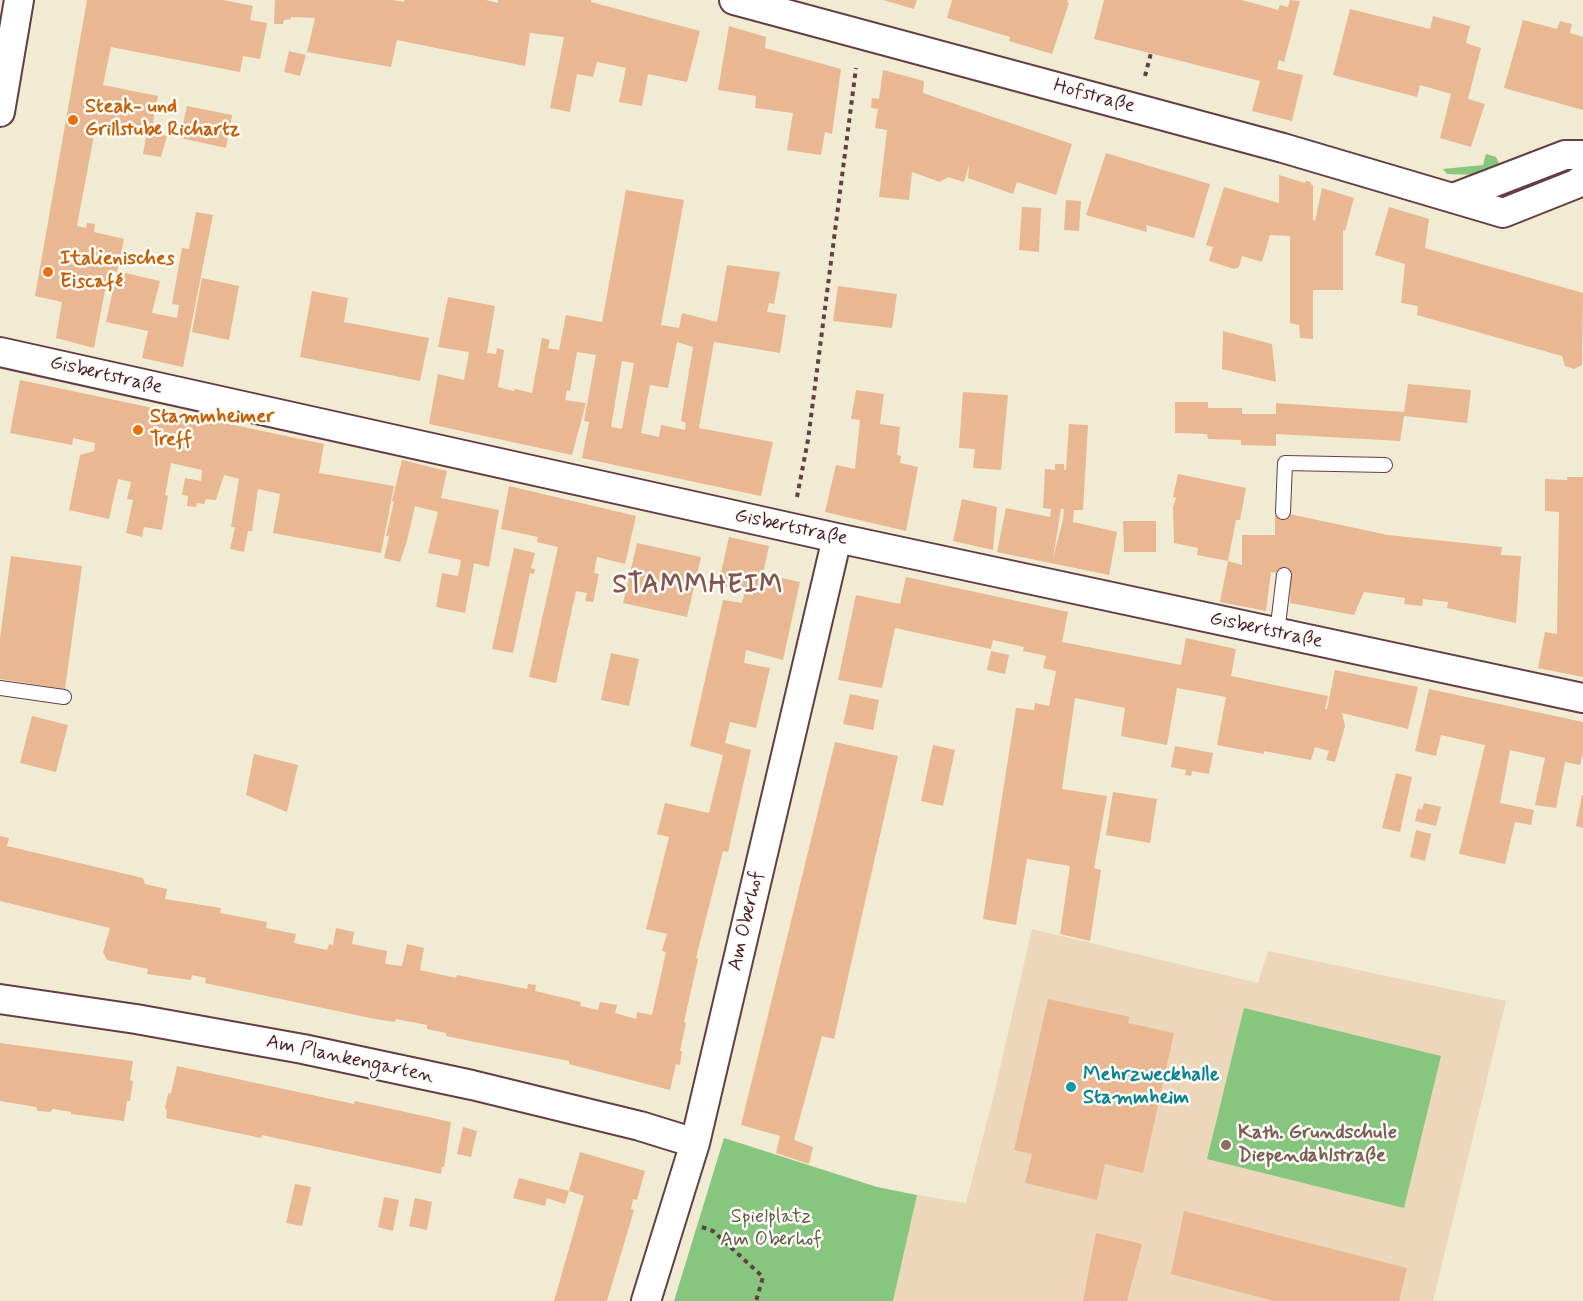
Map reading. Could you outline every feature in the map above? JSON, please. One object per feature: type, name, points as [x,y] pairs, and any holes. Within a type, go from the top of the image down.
[{"type":"street","points":[[0,112],[19,0]]},
{"type":"street","name":"Hofstraße","points":[[734,0],[1271,145],[1503,213],[1576,184],[1583,179]]},
{"type":"street","points":[[1453,198],[1565,155],[1583,155]]},
{"type":"street","name":"Gisbertstraße","points":[[0,352],[837,538],[1583,698]]},
{"type":"street","name":"Am Oberhof","points":[[646,1301],[695,1143],[837,538]]},
{"type":"street","name":"Am Plankengarten","points":[[0,999],[136,1019],[303,1049],[472,1085],[640,1126],[695,1143]]},
{"type":"lane","points":[[1283,512],[1285,464],[1385,465]]},
{"type":"lane","points":[[1277,633],[1284,575]]},
{"type":"lane","points":[[0,688],[64,697]]},
{"type":"path","points":[[790,527],[808,440],[858,49],[862,34]]},
{"type":"path","points":[[673,1215],[713,1231],[763,1277],[756,1301]]},
{"type":"shaded area","name":"Kath. Grundschule Diependahlstraße","points":[[1032,929],[1258,983],[1268,951],[1506,1001],[1433,1301],[893,1301],[917,1195],[966,1203]]},
{"type":"green space","points":[[1486,154],[1496,157],[1501,168],[1478,175],[1447,174],[1443,169],[1483,165]]},
{"type":"green space","points":[[1244,1008],[1441,1056],[1404,1208],[1207,1159]]},
{"type":"green space","name":"Spielplatz Am Oberhof","points":[[724,1138],[877,1187],[917,1195],[893,1301],[674,1301]]},
{"type":"building","points":[[87,0],[223,0],[253,6],[250,20],[267,23],[260,59],[243,56],[240,72],[111,47],[103,85],[158,96],[151,133],[167,136],[161,157],[143,154],[146,137],[96,124],[77,226],[86,228],[87,223],[95,224],[94,232],[124,239],[117,272],[109,270],[94,348],[56,338],[62,302],[35,296]]},
{"type":"building","points":[[275,0],[393,0],[404,2],[404,0],[486,0],[498,3],[498,0],[591,0],[591,2],[700,31],[687,82],[648,74],[642,106],[619,102],[626,68],[597,62],[593,77],[577,74],[570,112],[550,108],[564,37],[530,33],[525,66],[397,40],[391,67],[307,52],[315,18],[291,17],[291,19],[284,20],[283,24],[274,24]]},
{"type":"building","points":[[883,0],[917,0],[914,9]]},
{"type":"building","points":[[952,0],[1068,0],[1069,3],[1052,54],[1009,41],[1010,37],[947,18]]},
{"type":"building","points":[[1104,0],[1242,0],[1278,10],[1280,5],[1288,7],[1290,0],[1300,1],[1284,62],[1279,60],[1277,69],[1303,75],[1292,121],[1252,111],[1260,81],[1094,39]]},
{"type":"building","points":[[1350,9],[1430,29],[1433,16],[1470,26],[1466,43],[1481,48],[1468,99],[1485,104],[1471,147],[1440,138],[1451,94],[1420,85],[1417,97],[1333,75]]},
{"type":"building","points":[[1523,20],[1557,29],[1560,21],[1572,24],[1570,33],[1583,37],[1583,110],[1504,88]]},
{"type":"building","points":[[729,26],[766,37],[765,48],[841,69],[832,134],[825,132],[821,155],[787,150],[793,113],[755,108],[756,96],[718,90]]},
{"type":"building","points":[[289,51],[306,55],[300,76],[284,72]]},
{"type":"building","points":[[883,70],[924,81],[923,93],[1072,144],[1056,195],[1017,182],[1013,194],[968,178],[969,165],[964,182],[948,177],[940,182],[912,172],[909,200],[879,197],[887,130],[875,128],[878,109],[871,108],[872,98],[879,99]]},
{"type":"building","points":[[187,106],[232,115],[226,148],[180,138]]},
{"type":"building","points":[[1106,153],[1210,184],[1194,238],[1146,225],[1147,232],[1086,215]]},
{"type":"building","points":[[1279,175],[1305,183],[1306,181],[1311,182],[1310,184],[1313,185],[1313,220],[1315,221],[1322,188],[1354,198],[1345,231],[1343,230],[1343,290],[1313,290],[1313,339],[1300,338],[1299,325],[1290,323],[1290,236],[1270,235],[1262,262],[1242,256],[1239,267],[1234,269],[1209,261],[1213,247],[1206,245],[1224,187],[1279,203]]},
{"type":"building","points":[[626,190],[684,200],[661,325],[679,328],[682,313],[717,322],[727,265],[780,272],[774,304],[769,303],[767,312],[786,315],[780,353],[714,342],[699,428],[773,442],[761,496],[582,458],[589,422],[584,421],[596,355],[577,352],[570,391],[567,390],[565,400],[586,403],[572,455],[429,424],[438,374],[464,380],[469,352],[438,347],[448,297],[495,306],[487,353],[496,354],[497,348],[504,350],[498,387],[514,391],[515,389],[532,393],[542,338],[550,340],[548,348],[559,350],[566,315],[602,322]],"holes":[[[677,342],[693,347],[681,421],[686,423],[685,430],[661,425],[659,437],[641,433],[650,385],[668,388]],[[622,361],[634,363],[622,429],[611,427]]]},
{"type":"building","points":[[1066,200],[1081,201],[1079,231],[1064,230]]},
{"type":"building","points":[[1022,207],[1041,208],[1039,252],[1019,250]]},
{"type":"building","points":[[1389,207],[1429,219],[1425,248],[1583,293],[1582,365],[1574,369],[1565,366],[1562,356],[1417,315],[1418,306],[1401,303],[1405,264],[1375,255]]},
{"type":"building","points":[[196,212],[213,215],[183,367],[142,358],[148,331],[106,322],[117,271],[160,281],[152,313],[177,318],[179,305],[172,304],[182,248],[189,249]]},
{"type":"building","points":[[202,278],[239,286],[229,340],[192,332]]},
{"type":"building","points":[[838,286],[897,294],[892,328],[833,321]]},
{"type":"building","points":[[312,291],[348,298],[344,322],[429,338],[420,381],[300,357]]},
{"type":"building","points":[[1223,331],[1272,344],[1276,382],[1222,369]]},
{"type":"building","points":[[20,380],[324,444],[319,473],[394,486],[381,553],[273,533],[280,494],[258,489],[252,531],[248,531],[244,552],[230,549],[235,527],[231,527],[239,479],[224,475],[216,500],[206,499],[204,504],[197,503],[196,507],[187,506],[188,496],[182,495],[185,478],[201,481],[202,470],[171,463],[162,530],[144,527],[142,537],[126,533],[133,500],[127,499],[131,482],[118,479],[109,519],[69,510],[80,455],[94,451],[95,443],[73,438],[72,445],[10,433]]},
{"type":"building","points":[[1408,384],[1471,390],[1467,423],[1404,416],[1400,441],[1276,434],[1276,446],[1241,445],[1241,440],[1208,439],[1207,434],[1175,433],[1175,402],[1208,402],[1208,408],[1242,408],[1242,414],[1276,414],[1276,403],[1404,412]]},
{"type":"building","points":[[856,390],[884,394],[880,424],[900,427],[897,455],[901,456],[900,463],[918,467],[906,531],[825,512],[836,465],[855,469],[860,420],[851,419]]},
{"type":"building","points":[[963,392],[1008,395],[1001,470],[973,468],[975,449],[959,448]]},
{"type":"building","points":[[1069,424],[1088,425],[1083,510],[1074,510],[1073,522],[1117,532],[1109,575],[997,552],[1006,508],[1050,517],[1051,509],[1043,508],[1045,469],[1055,470],[1055,464],[1064,464],[1064,470],[1066,470]],"holes":[[[1061,509],[1064,509],[1063,520],[1053,558]]]},
{"type":"building","points":[[402,460],[447,471],[441,498],[499,510],[489,567],[474,563],[465,613],[436,607],[442,573],[458,576],[461,560],[428,553],[438,512],[415,506],[400,562],[384,558],[389,536],[386,536],[394,502],[392,501]]},
{"type":"building","points":[[1178,474],[1246,488],[1240,520],[1236,520],[1228,561],[1197,555],[1198,548],[1174,543],[1173,507],[1176,498],[1173,497]]},
{"type":"building","points":[[1567,477],[1583,477],[1583,677],[1538,668],[1545,632],[1557,634],[1559,512],[1545,511],[1545,479],[1567,480]]},
{"type":"building","points":[[509,486],[636,516],[625,564],[597,557],[594,573],[599,574],[593,602],[585,601],[587,593],[576,591],[556,683],[529,677],[558,547],[537,542],[538,537],[501,529]]},
{"type":"building","points":[[962,499],[997,507],[993,550],[953,541]]},
{"type":"building","points":[[1275,511],[1388,535],[1502,547],[1501,555],[1521,556],[1516,623],[1447,608],[1448,602],[1423,599],[1422,606],[1404,604],[1405,598],[1364,592],[1354,615],[1290,603],[1291,576],[1271,572],[1266,611],[1220,602],[1228,561],[1242,565],[1242,535],[1275,535]]},
{"type":"building","points":[[1123,521],[1156,521],[1156,552],[1124,552]]},
{"type":"building","points":[[729,537],[769,546],[763,574],[800,582],[783,660],[746,650],[744,663],[770,668],[756,728],[730,722],[725,743],[751,750],[728,852],[723,851],[696,958],[698,959],[684,1022],[686,1023],[680,1051],[682,1051],[680,1065],[676,1064],[670,1090],[569,1064],[569,1061],[446,1036],[446,1033],[427,1029],[427,1025],[396,1019],[395,1022],[375,1019],[205,983],[206,978],[192,975],[191,980],[147,974],[148,969],[107,960],[103,952],[110,928],[0,901],[0,836],[9,838],[7,846],[143,878],[145,884],[167,889],[165,899],[221,908],[220,913],[267,922],[266,928],[296,934],[294,943],[327,950],[329,944],[333,945],[336,928],[354,932],[352,944],[387,951],[385,964],[402,966],[407,944],[424,948],[420,970],[527,989],[528,984],[536,985],[535,991],[581,1002],[580,1006],[598,1010],[600,1002],[617,1005],[615,1013],[636,1019],[637,1012],[652,1015],[666,952],[662,951],[667,934],[646,929],[669,837],[657,834],[665,803],[709,813],[723,755],[690,746],[723,600],[742,603],[745,591],[718,585]]},
{"type":"building","points":[[637,543],[701,557],[687,617],[623,603]]},
{"type":"building","points":[[514,548],[535,553],[531,568],[535,569],[534,574],[530,573],[513,653],[492,649]]},
{"type":"building","points":[[11,556],[82,566],[65,689],[0,679],[0,638]]},
{"type":"building","points":[[906,577],[1068,612],[1062,642],[1181,665],[1186,638],[1236,649],[1231,676],[1328,696],[1325,709],[1327,709],[1335,670],[1418,687],[1408,729],[1342,713],[1345,726],[1335,762],[1326,760],[1329,751],[1315,747],[1311,760],[1217,745],[1226,697],[1177,688],[1167,745],[1121,736],[1125,708],[1075,698],[1062,789],[1107,796],[1094,868],[1101,870],[1090,941],[1060,934],[1070,866],[1027,859],[1016,925],[983,919],[1016,708],[1034,710],[1035,703],[1049,706],[1056,671],[1043,668],[1046,656],[1023,651],[1024,647],[993,640],[991,649],[895,628],[882,688],[838,680],[856,595],[900,604]]},
{"type":"building","points":[[991,651],[1009,655],[1005,674],[987,670]]},
{"type":"building","points":[[611,653],[639,659],[629,706],[601,700]]},
{"type":"building","points":[[1429,689],[1583,722],[1583,753],[1580,765],[1565,762],[1556,808],[1535,805],[1545,758],[1510,750],[1500,803],[1534,810],[1531,825],[1515,822],[1505,864],[1459,854],[1485,745],[1441,735],[1436,756],[1415,751]]},
{"type":"building","points":[[850,694],[879,700],[873,730],[843,724]]},
{"type":"building","points":[[32,716],[68,725],[56,772],[20,763]]},
{"type":"building","points":[[835,742],[898,756],[834,1039],[822,1036],[794,1140],[813,1147],[809,1164],[776,1153],[780,1136],[741,1125]]},
{"type":"building","points":[[933,745],[955,750],[943,806],[921,801]]},
{"type":"building","points":[[1175,746],[1213,753],[1209,774],[1192,771],[1191,776],[1185,775],[1186,770],[1171,767]]},
{"type":"building","points":[[254,754],[298,765],[287,812],[246,795]]},
{"type":"building","points":[[1396,773],[1412,777],[1400,832],[1382,828]]},
{"type":"building","points":[[1113,792],[1157,799],[1150,843],[1106,835]]},
{"type":"building","points":[[1583,795],[1583,828],[1576,826]]},
{"type":"building","points":[[1424,803],[1441,807],[1436,826],[1415,821],[1418,808],[1422,810]]},
{"type":"building","points":[[1416,830],[1431,834],[1425,861],[1410,857]]},
{"type":"building","points":[[1048,999],[1130,1017],[1128,1023],[1174,1033],[1143,1173],[1105,1164],[1097,1200],[1025,1183],[1032,1154],[1014,1150]]},
{"type":"building","points":[[0,1043],[133,1061],[130,1101],[127,1101],[124,1121],[71,1114],[71,1112],[53,1109],[50,1112],[38,1111],[36,1107],[0,1101]]},
{"type":"building","points":[[177,1066],[451,1122],[444,1167],[442,1167],[441,1174],[262,1135],[261,1138],[166,1118],[165,1108]]},
{"type":"building","points":[[463,1127],[477,1131],[471,1157],[457,1154]]},
{"type":"building","points":[[580,1152],[645,1171],[637,1200],[633,1199],[631,1209],[634,1210],[607,1301],[554,1301],[584,1196],[569,1191]]},
{"type":"building","points":[[519,1178],[569,1191],[565,1204],[547,1198],[545,1206],[513,1198]]},
{"type":"building","points":[[295,1184],[311,1187],[302,1226],[286,1223]]},
{"type":"building","points":[[384,1197],[399,1200],[393,1231],[378,1227]]},
{"type":"building","points":[[415,1198],[432,1202],[427,1230],[409,1226]]},
{"type":"building","points":[[1184,1211],[1407,1268],[1399,1301],[1274,1301],[1171,1274]]},
{"type":"building","points":[[1096,1233],[1142,1244],[1127,1301],[1083,1301]]},
{"type":"place","name":"Steak- und Grillstube Richartz","points":[[73,120]]},
{"type":"place","name":"Italienisches Eiscafé","points":[[48,272]]},
{"type":"place","name":"Stammheimer Treff","points":[[138,430]]},
{"type":"place","name":"Mehrzweckhalle Stammheim","points":[[1071,1087]]},
{"type":"place","name":"Kath. Grundschule Diependahlstraße","points":[[1226,1145]]},
{"type":"district","name":"STAMMHEIM","points":[[698,587]]}]
